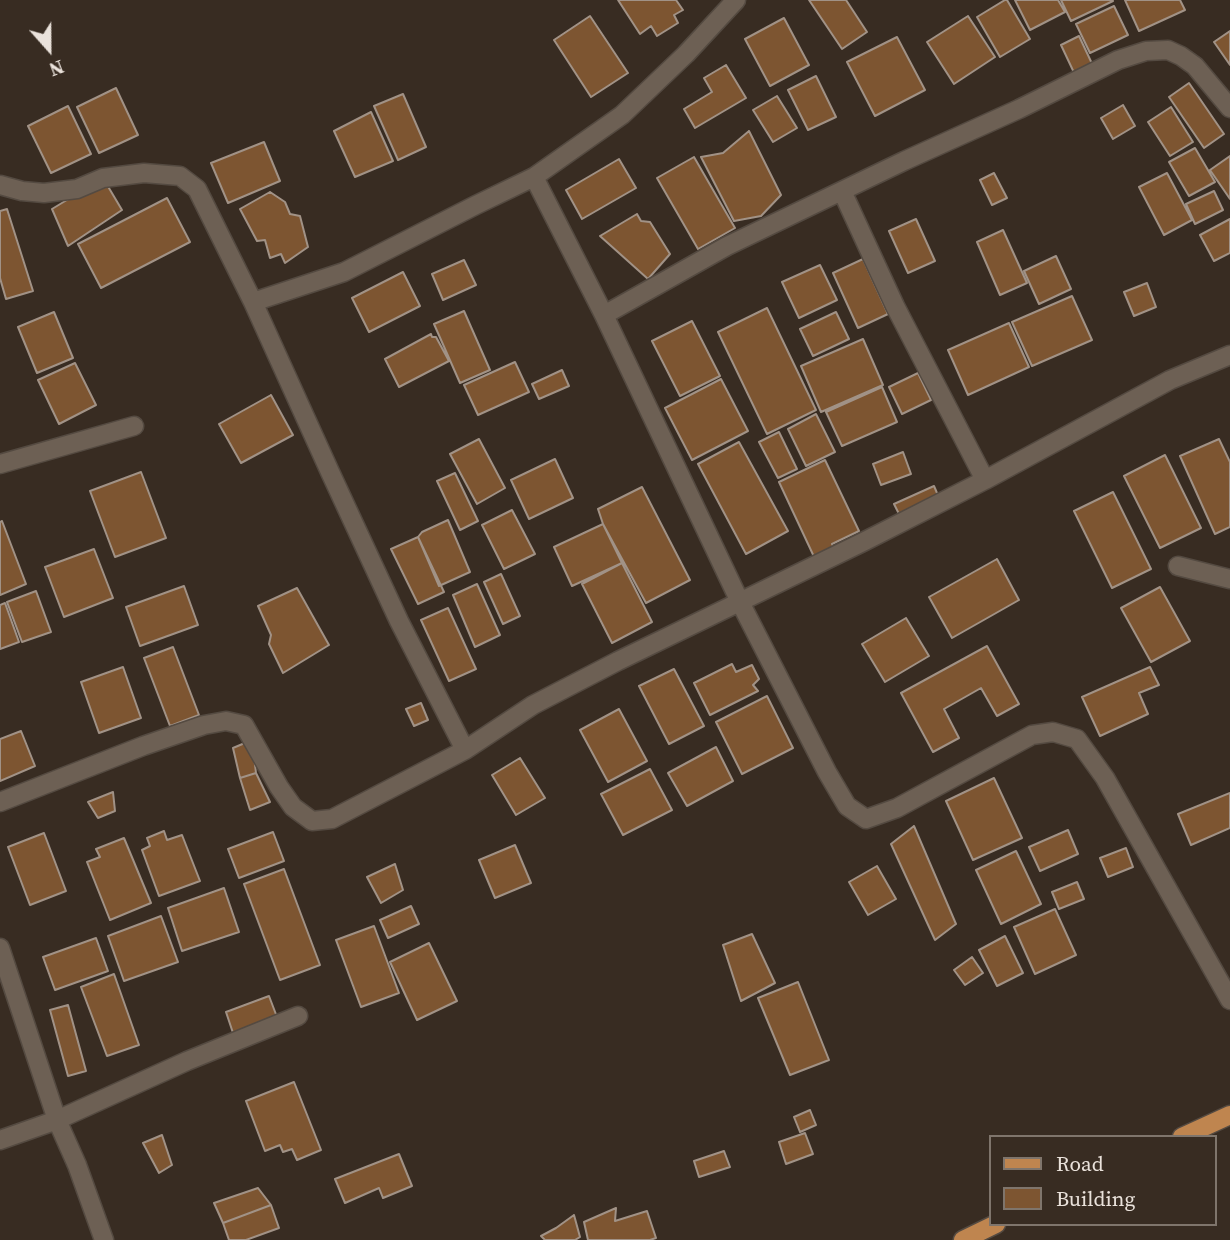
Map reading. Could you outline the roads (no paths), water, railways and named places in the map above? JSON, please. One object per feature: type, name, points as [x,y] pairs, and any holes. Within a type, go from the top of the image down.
[{"type":"main road","points":[[1186,1135],[1230,1115]]},
{"type":"main road","points":[[963,1240],[992,1226]]},
{"type":"street","points":[[253,302],[344,272],[534,177],[622,116],[686,54],[736,0]]},
{"type":"street","points":[[604,314],[727,246],[1118,60],[1146,51],[1168,50],[1195,66],[1230,108]]},
{"type":"street","points":[[0,185],[44,193],[77,189],[103,178],[144,173],[180,176],[197,189],[253,302],[399,621],[465,750]]},
{"type":"street","points":[[534,177],[604,314],[740,602],[847,806],[866,819],[897,808],[1032,736],[1053,732],[1077,739],[1105,778],[1230,1000]]},
{"type":"street","points":[[842,191],[895,306],[985,480]]},
{"type":"street","points":[[0,802],[143,746],[204,725],[226,721],[244,725],[293,807],[312,821],[332,819],[465,750],[533,705],[618,661],[985,480],[1170,380],[1230,355]]},
{"type":"street","points":[[0,464],[134,426]]},
{"type":"street","points":[[1178,566],[1230,579]]},
{"type":"street","points":[[0,948],[57,1120],[104,1240]]},
{"type":"street","points":[[0,1140],[57,1120],[298,1016]]}]
